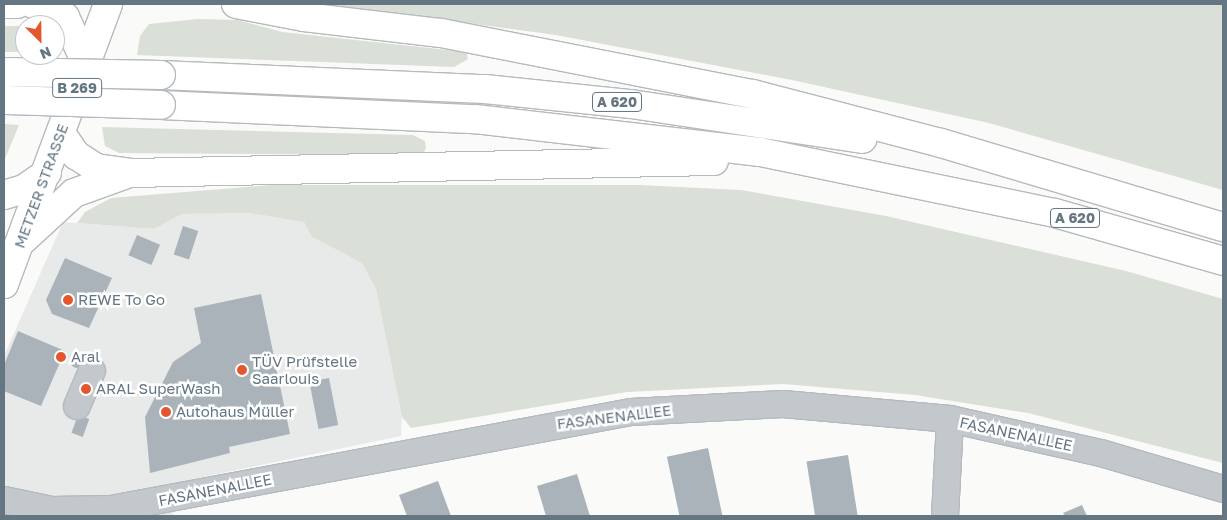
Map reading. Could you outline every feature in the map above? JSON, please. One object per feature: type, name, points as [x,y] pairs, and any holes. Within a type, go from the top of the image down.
[{"type":"main road","points":[[4,4],[17,4]]},
{"type":"main road","points":[[33,4],[50,6],[65,17],[86,63]]},
{"type":"main road","name":"METZER STRASSE","points":[[4,283],[23,240],[108,4]]},
{"type":"main road","points":[[236,4],[304,17],[440,33],[753,94],[941,143],[1066,182]]},
{"type":"main road","name":"A 620","points":[[5,72],[162,75],[485,88],[630,104],[886,143],[1066,182],[1223,227]]},
{"type":"main road","name":"A 620","points":[[5,100],[361,110],[628,134],[924,183],[1055,213],[1223,261]]},
{"type":"main road","points":[[61,133],[76,155],[96,168],[131,174],[696,160],[827,170],[924,183]]},
{"type":"main road","points":[[4,195],[24,189],[47,173]]},
{"type":"main road","points":[[23,240],[74,193],[131,174]]},
{"type":"street","points":[[78,406],[92,371]]},
{"type":"street","name":"FASANENALLEE","points":[[4,500],[35,512],[195,505],[631,412],[784,404],[950,420],[1101,453],[1223,488]]},
{"type":"street","points":[[945,516],[950,420]]},
{"type":"shaded area","points":[[325,4],[1223,4],[1223,190],[989,123],[792,80],[556,35]]},
{"type":"shaded area","points":[[198,19],[238,20],[282,32],[466,52],[468,59],[454,67],[137,55],[140,36],[149,24]]},
{"type":"shaded area","points":[[4,26],[15,26],[15,52],[4,52]]},
{"type":"shaded area","points":[[4,124],[19,125],[4,161]]},
{"type":"shaded area","points":[[102,127],[413,135],[425,141],[426,148],[422,155],[119,153],[105,146]]},
{"type":"shaded area","points":[[271,185],[638,185],[741,190],[886,216],[1126,271],[1223,299],[1223,463],[1028,413],[915,395],[783,384],[627,392],[411,428],[402,417],[376,289],[362,263],[312,237],[304,222],[249,213],[182,214],[154,229],[77,223],[85,212],[111,198]]},
{"type":"shaded area","points":[[249,213],[304,222],[312,237],[362,263],[376,289],[402,417],[401,436],[174,483],[173,516],[4,516],[4,356],[63,222],[154,229],[182,214]]},
{"type":"building","points":[[183,226],[198,231],[189,259],[174,255]]},
{"type":"building","points":[[137,235],[160,245],[151,265],[128,255]]},
{"type":"building","points":[[65,258],[112,278],[89,328],[52,314],[46,300]]},
{"type":"building","points":[[261,294],[290,434],[229,447],[230,453],[150,473],[145,417],[173,362],[201,343],[194,308]]},
{"type":"building","points":[[18,331],[65,351],[41,406],[4,391],[4,365]]},
{"type":"building","points":[[77,356],[83,362],[77,368],[71,362]]},
{"type":"building","points":[[329,378],[338,425],[319,429],[309,382]]},
{"type":"building","points":[[78,415],[89,419],[83,437],[72,433]]},
{"type":"building","points":[[708,448],[722,516],[680,516],[667,457]]},
{"type":"building","points":[[848,455],[858,516],[815,516],[807,462]]},
{"type":"building","points":[[577,474],[590,516],[546,516],[537,486]]},
{"type":"building","points":[[438,481],[451,516],[407,516],[399,495]]},
{"type":"building","points":[[1082,505],[1087,516],[1065,516],[1063,513]]},
{"type":"place","name":"REWE To Go","points":[[68,300]]},
{"type":"place","name":"Aral","points":[[61,357]]},
{"type":"place","name":"TÜV Prüfstelle Saarlouis","points":[[242,370]]},
{"type":"place","name":"ARAL SuperWash","points":[[86,389]]},
{"type":"place","name":"Autohaus Müller","points":[[166,412]]}]
